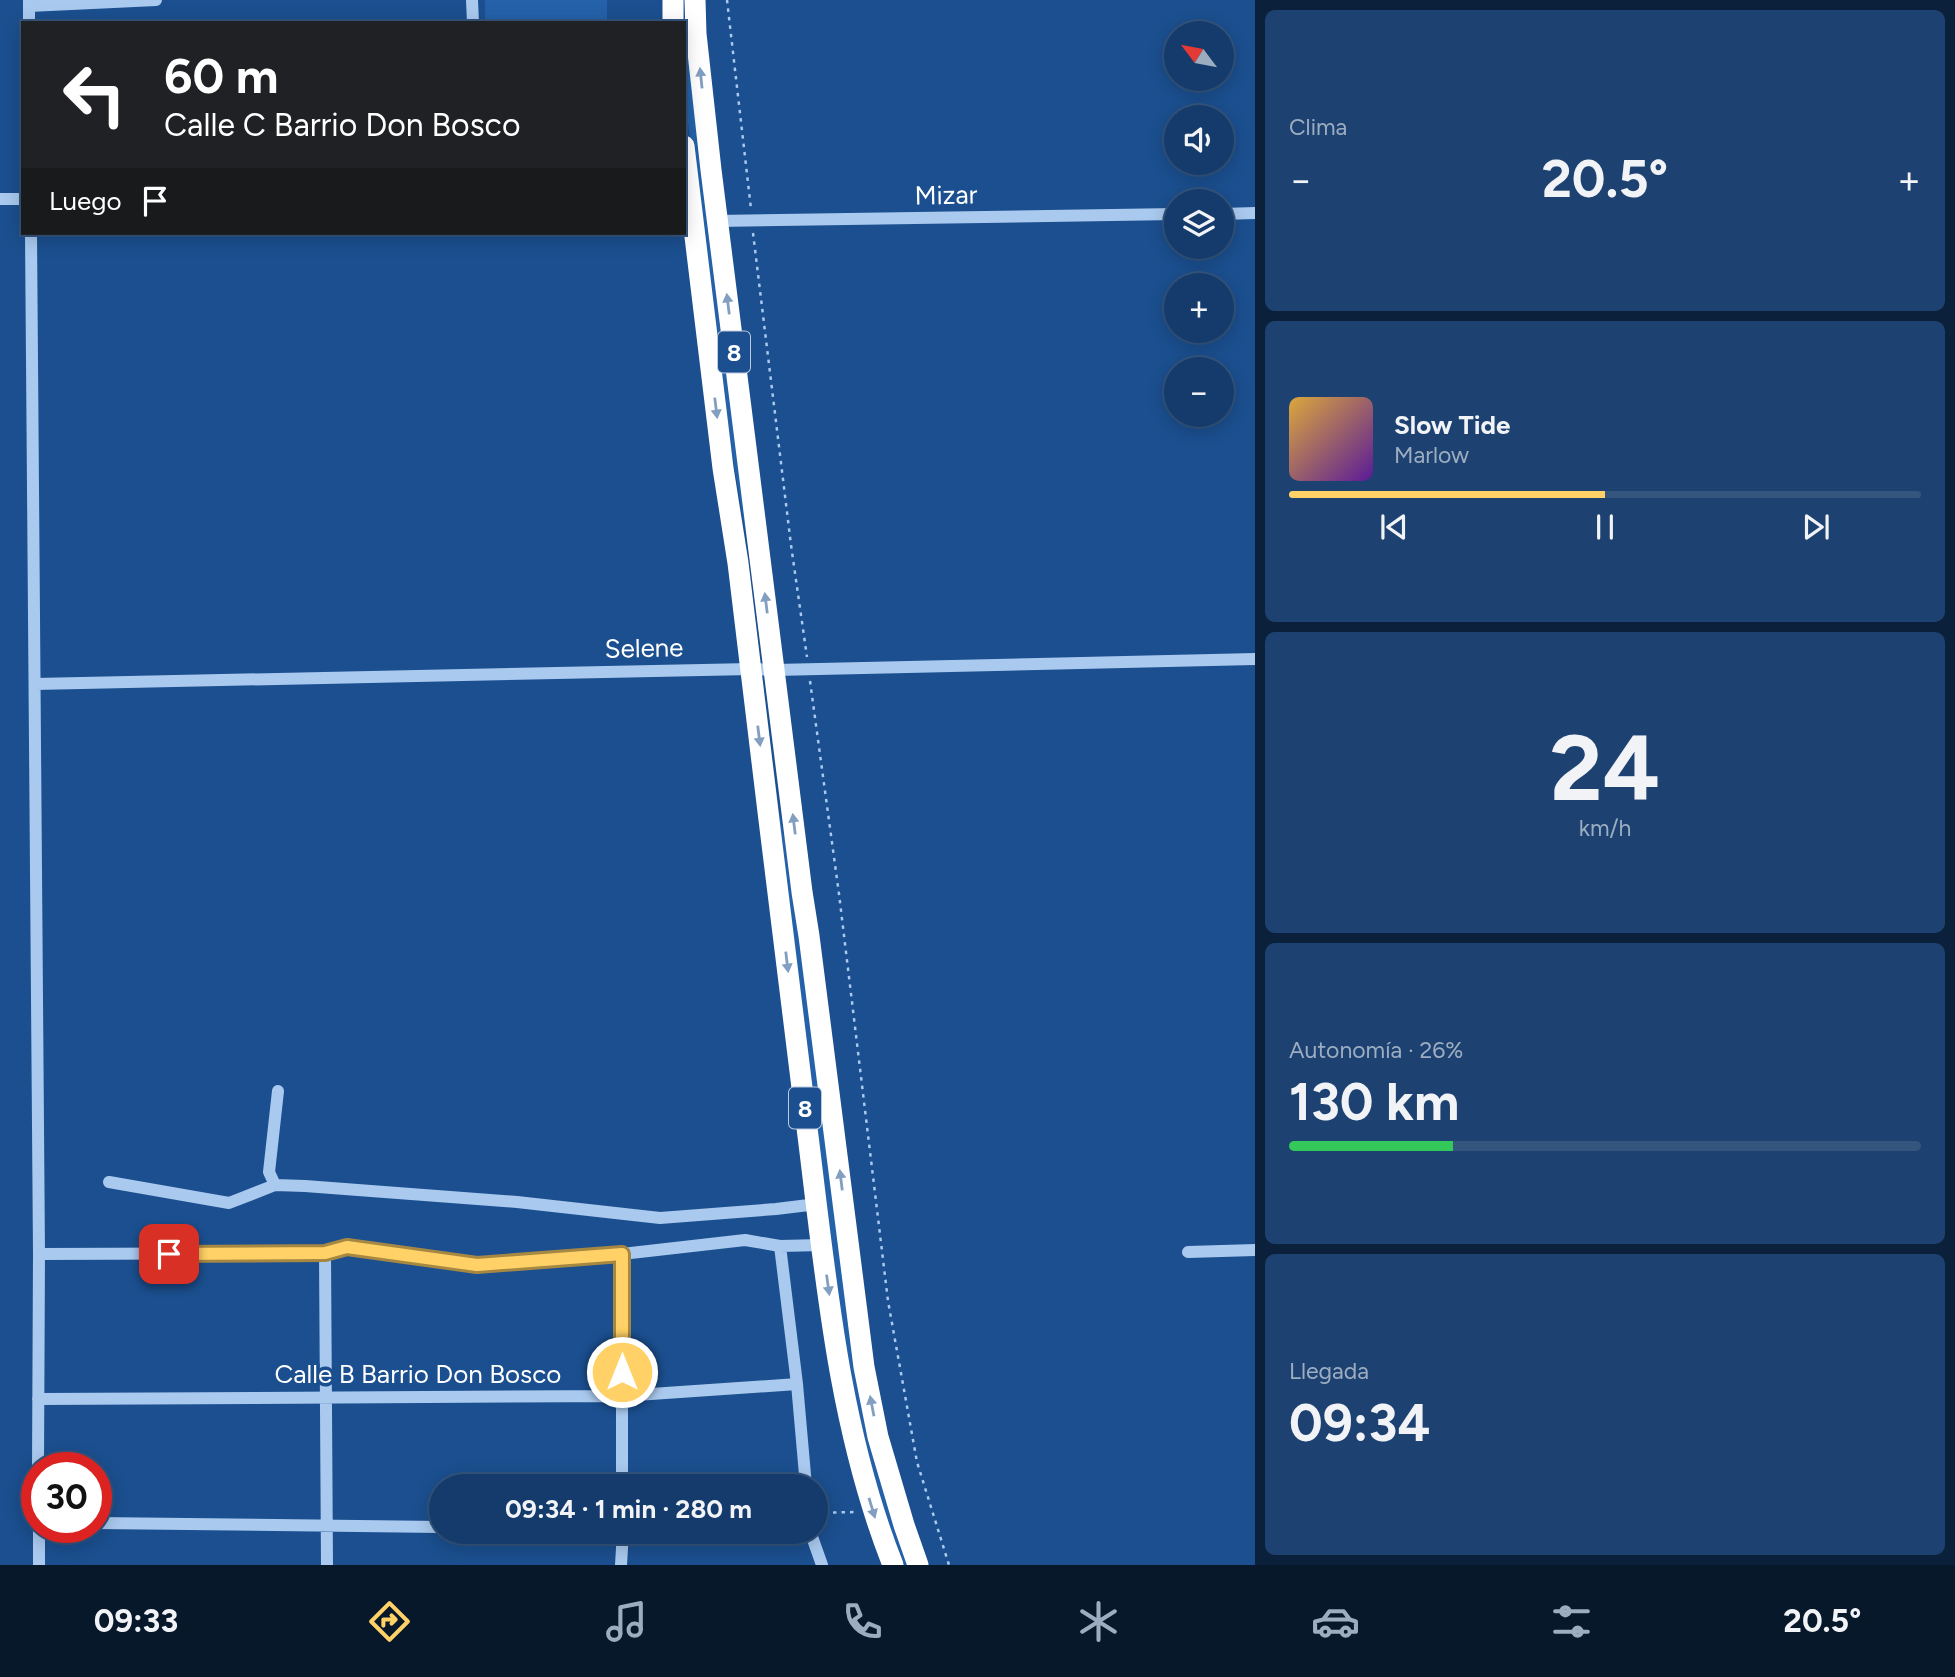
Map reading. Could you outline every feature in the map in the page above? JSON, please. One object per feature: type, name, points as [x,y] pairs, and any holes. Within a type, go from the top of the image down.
[{"type":"highway","points":[[673,0],[673,21]]},
{"type":"highway","name":"8","points":[[695,0],[699,61],[718,221],[864,1367],[878,1437],[918,1565]]},
{"type":"highway","name":"8","points":[[686,163],[838,1360],[855,1447],[873,1511],[893,1565]]},
{"type":"street","points":[[29,21],[29,3],[156,0]]},
{"type":"street","points":[[472,0],[473,21]]},
{"type":"street","points":[[0,199],[21,199]]},
{"type":"street","points":[[1234,214],[1255,213]]},
{"type":"street","name":"Mizar","points":[[718,221],[1164,214]]},
{"type":"street","points":[[31,235],[39,1254],[38,1452]]},
{"type":"street","name":"Selene","points":[[35,684],[1255,659]]},
{"type":"street","points":[[275,1185],[269,1172],[278,1091]]},
{"type":"street","points":[[109,1182],[229,1203],[275,1185],[517,1202],[660,1218],[817,1204]]},
{"type":"street","points":[[39,1254],[325,1253],[347,1247],[477,1265],[622,1254],[746,1240],[780,1246],[822,1245]]},
{"type":"street","points":[[780,1246],[805,1474]]},
{"type":"street","points":[[1188,1252],[1255,1250]]},
{"type":"street","points":[[325,1253],[327,1565]]},
{"type":"street","points":[[622,1254],[622,1474]]},
{"type":"street","name":"Calle B Barrio Don Bosco","points":[[38,1399],[622,1396],[797,1384]]},
{"type":"street","points":[[112,1523],[429,1527]]},
{"type":"street","points":[[39,1543],[39,1565]]},
{"type":"street","points":[[621,1565],[622,1544]]},
{"type":"street","points":[[814,1544],[821,1565]]},
{"type":"path","points":[[727,0],[791,545],[841,907],[888,1301],[917,1462],[949,1565]]},
{"type":"path","points":[[828,1513],[873,1511]]},
{"type":"shaded area","points":[[485,0],[607,0],[607,21],[485,21]]},
{"type":"shaded area","points":[[680,0],[684,0],[685,21],[680,21]]},
{"type":"shaded area","points":[[686,29],[751,565],[728,430],[686,103]]},
{"type":"shaded area","points":[[765,705],[779,810],[795,891],[816,1065],[909,1565],[905,1565],[887,1522],[862,1440],[840,1310]]},
{"type":"route","points":[[169,1254],[325,1253],[347,1247],[477,1265],[622,1254],[622,1372]]}]
